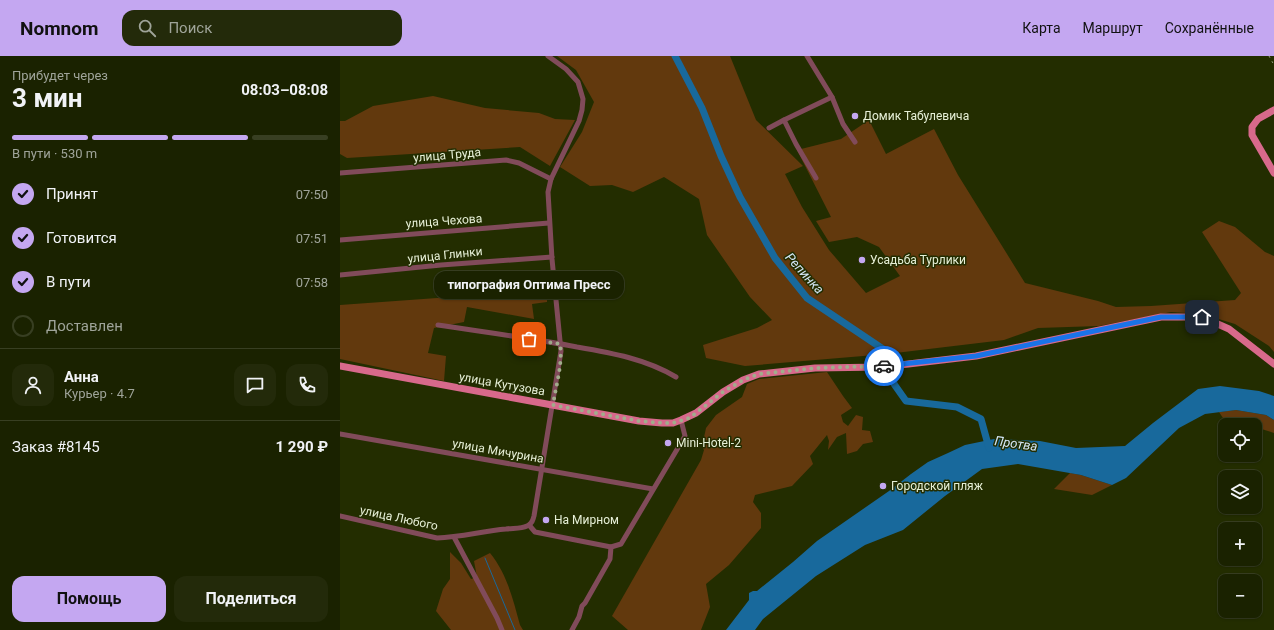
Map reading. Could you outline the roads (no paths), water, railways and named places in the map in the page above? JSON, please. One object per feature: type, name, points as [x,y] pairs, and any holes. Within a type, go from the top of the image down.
[{"type":"main road","points":[[1274,110],[1258,119],[1252,127],[1252,135],[1274,173]]},
{"type":"main road","name":"улица Кутузова","points":[[340,366],[639,421],[673,423],[696,413],[723,392],[743,380],[759,374],[815,368],[900,365],[976,356],[1161,317],[1202,317],[1228,329],[1274,364]]},
{"type":"street","points":[[548,56],[566,69],[578,82],[583,100],[579,121],[551,179],[548,192],[549,223],[561,351],[534,516],[529,525],[535,532],[612,547],[621,544],[652,489],[685,436],[681,420]]},
{"type":"street","points":[[807,56],[832,97],[843,124],[854,142]]},
{"type":"street","points":[[769,128],[832,97]]},
{"type":"street","points":[[784,120],[816,178]]},
{"type":"street","name":"улица Труда","points":[[340,173],[506,160],[519,163],[551,179]]},
{"type":"street","name":"улица Чехова","points":[[340,240],[549,223]]},
{"type":"street","name":"улица Глинки","points":[[340,276],[441,265],[552,256]]},
{"type":"street","points":[[438,325],[560,344],[625,356],[661,368],[676,377]]},
{"type":"street","name":"улица Мичурина","points":[[340,434],[652,489]]},
{"type":"street","name":"улица Любого","points":[[340,516],[437,538],[522,528],[529,525]]},
{"type":"street","points":[[454,537],[502,630]]},
{"type":"street","points":[[572,630],[579,618],[582,606],[610,559],[612,547]]},
{"type":"water","name":"Протва","points":[[1220,386],[1259,391],[1274,396],[1274,420],[1266,415],[1236,410],[1205,414],[1179,428],[1126,478],[1112,485],[1081,475],[1018,464],[982,469],[945,496],[903,530],[865,545],[816,576],[763,619],[755,630],[726,630],[749,600],[749,593],[757,591],[817,541],[928,462],[965,445],[994,439],[1040,441],[1076,448],[1125,446],[1198,389]]},
{"type":"waterway","name":"Репинка","points":[[675,56],[702,108],[721,156],[740,197],[775,258],[807,298],[883,349],[892,361],[894,384],[906,401],[957,407],[981,419],[989,448]]},
{"type":"waterway","points":[[485,558],[515,630]]},
{"type":"railway","points":[[1269,56],[1274,65]]},
{"type":"place","name":"Домик Табулевича","points":[[855,116]]},
{"type":"place","name":"Усадьба Турлики","points":[[862,260]]},
{"type":"place","name":"типография Оптима Пресс","points":[[529,339]]},
{"type":"place","name":"Mini-Hotel-2","points":[[668,443]]},
{"type":"place","name":"Городской пляж","points":[[883,486]]},
{"type":"place","name":"На Мирном","points":[[546,520]]}]
